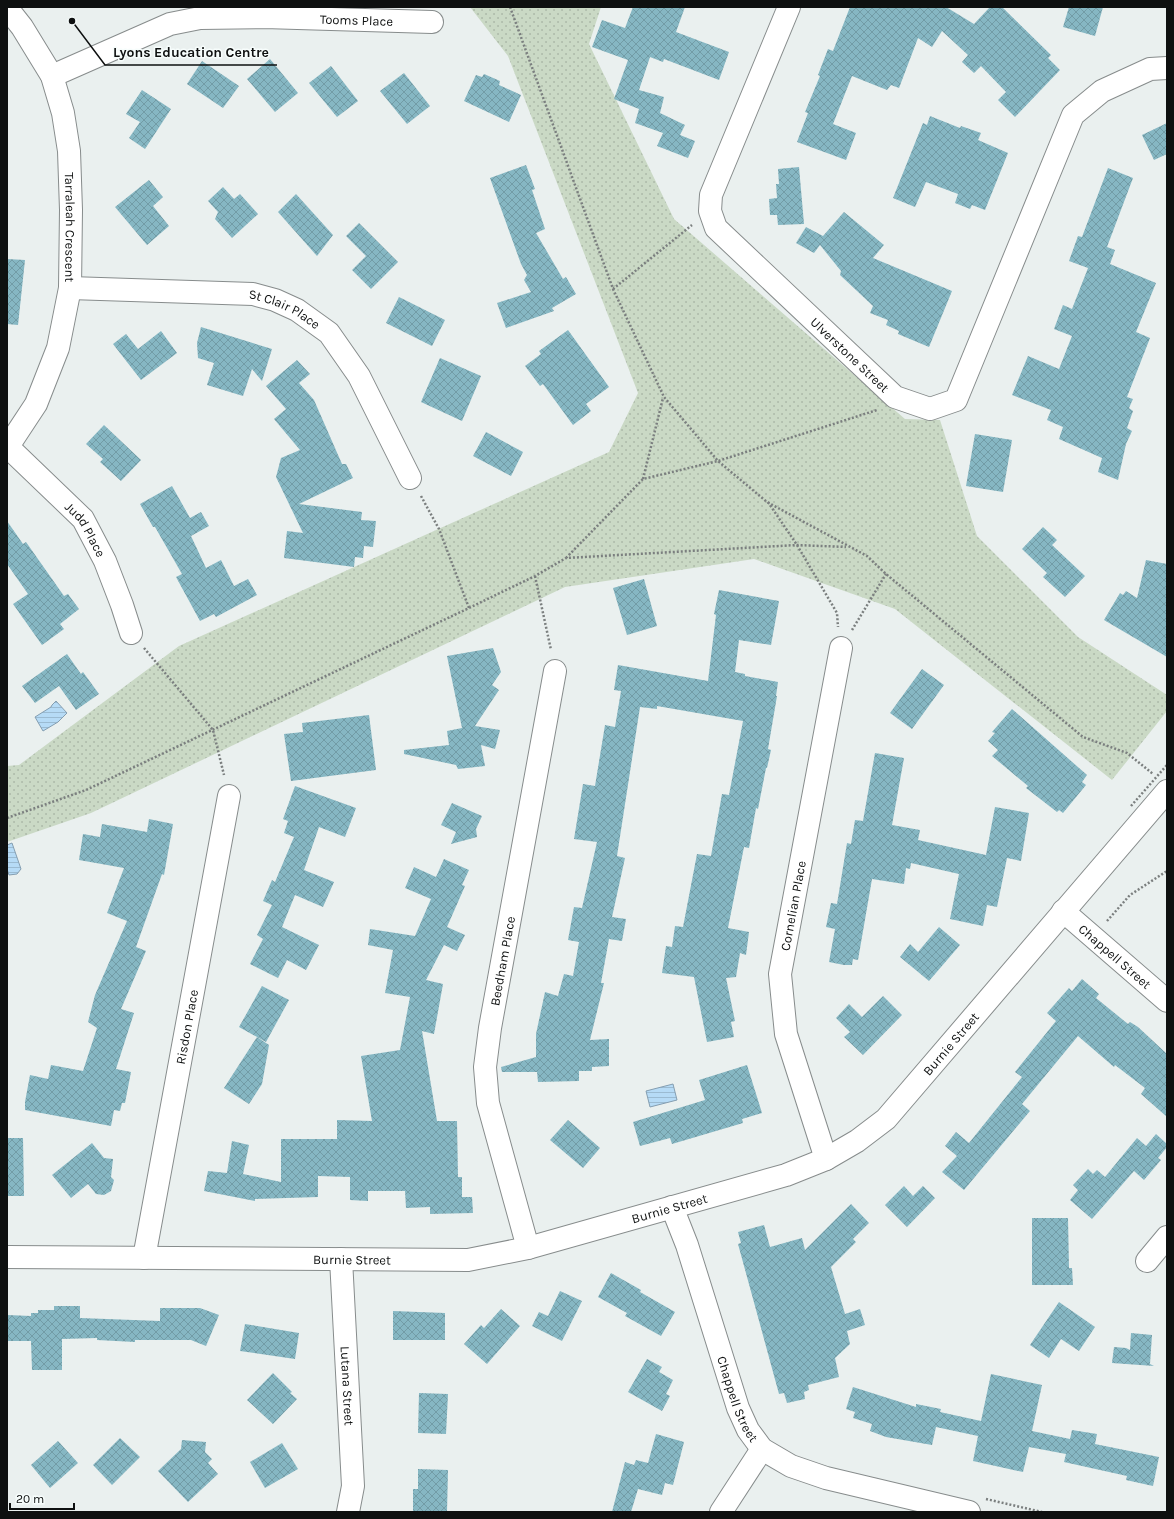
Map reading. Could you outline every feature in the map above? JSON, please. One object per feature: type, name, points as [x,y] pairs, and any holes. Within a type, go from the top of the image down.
[{"type":"street","name":"Ulverstone Street","points":[[789,7],[711,195],[710,211],[716,228],[895,397],[930,409],[956,400],[1073,115],[1102,91],[1150,69],[1167,68]]},
{"type":"street","name":"Tarraleah Crescent","points":[[7,8],[22,27],[52,76],[63,113],[69,151],[71,210],[70,288],[58,348],[36,404],[8,447]]},
{"type":"street","name":"Tooms Place","points":[[52,76],[170,24],[200,18],[264,16],[432,22]]},
{"type":"street","name":"St Clair Place","points":[[70,288],[253,294],[275,300],[297,310],[329,333],[360,376],[410,478]]},
{"type":"street","name":"Judd Place","points":[[8,447],[83,519],[105,561],[131,633]]},
{"type":"street","name":"Cornelian Place","points":[[826,1159],[786,1034],[780,974],[840,648]]},
{"type":"street","name":"Beedham Place","points":[[528,1248],[488,1103],[485,1067],[490,1028],[555,671]]},
{"type":"street","name":"Burnie Street","points":[[7,1257],[468,1260],[528,1248],[786,1175],[826,1159],[857,1141],[886,1119],[1063,911],[1136,814],[1164,786]]},
{"type":"street","name":"Risdon Place","points":[[144,1258],[230,796]]},
{"type":"street","name":"Chappell Street","points":[[1063,911],[1167,1001]]},
{"type":"street","name":"Chappell Street","points":[[672,1207],[687,1245],[738,1408],[748,1430],[762,1449],[791,1466],[826,1478],[975,1505]]},
{"type":"street","points":[[1147,1261],[1167,1237]]},
{"type":"street","name":"Lutana Street","points":[[342,1259],[353,1486],[348,1512]]},
{"type":"street","points":[[721,1512],[762,1449]]},
{"type":"path","points":[[510,7],[613,289],[664,397],[718,461],[767,502],[867,556],[886,574],[1082,737],[1127,753],[1164,786]]},
{"type":"path","points":[[613,289],[710,211]]},
{"type":"path","points":[[7,818],[86,790],[470,608],[535,576],[566,558],[643,479],[664,397]]},
{"type":"path","points":[[643,479],[718,461],[886,407],[895,397]]},
{"type":"path","points":[[410,478],[439,529],[470,608]]},
{"type":"path","points":[[767,502],[797,545],[837,613],[840,648]]},
{"type":"path","points":[[566,558],[797,545],[848,547]]},
{"type":"path","points":[[840,648],[886,574]]},
{"type":"path","points":[[535,576],[555,671]]},
{"type":"path","points":[[131,633],[213,730],[230,796]]},
{"type":"path","points":[[1136,814],[1167,765]]},
{"type":"path","points":[[1104,924],[1130,896],[1167,871]]},
{"type":"path","points":[[975,1505],[1042,1512]]},
{"type":"green space","points":[[470,7],[601,7],[589,44],[674,219],[905,419],[940,420],[977,536],[1078,637],[1167,695],[1167,711],[1112,780],[895,609],[754,559],[565,587],[91,813],[7,842],[7,766],[19,765],[179,646],[609,452],[638,393],[508,56]]},
{"type":"water","points":[[56,701],[67,713],[58,722],[43,731],[35,717],[51,707]]},
{"type":"water","points":[[12,843],[21,869],[17,874],[9,875],[7,869],[7,845]]},
{"type":"water","points":[[673,1084],[677,1100],[650,1107],[646,1091]]},
{"type":"building","points":[[633,7],[685,7],[676,32],[729,52],[719,80],[664,59],[663,62],[650,57],[639,90],[664,97],[660,113],[685,125],[680,135],[695,141],[688,158],[657,146],[663,133],[635,123],[639,109],[614,99],[628,60],[592,47],[602,20],[625,28]]},
{"type":"building","points":[[850,7],[946,7],[974,24],[990,7],[1002,7],[1051,55],[1048,58],[1060,70],[1015,117],[998,100],[1006,92],[981,66],[974,73],[962,62],[968,55],[942,31],[932,47],[918,38],[899,88],[891,85],[887,90],[852,76],[833,124],[856,133],[846,160],[797,142],[808,113],[805,112],[820,76],[818,75],[828,49],[833,51]]},
{"type":"building","points":[[1069,7],[1103,7],[1095,36],[1063,27]]},
{"type":"building","points":[[270,59],[298,93],[275,112],[247,79]]},
{"type":"building","points":[[202,61],[239,86],[223,108],[187,84]]},
{"type":"building","points":[[331,66],[358,101],[337,117],[309,83]]},
{"type":"building","points":[[404,73],[430,106],[407,124],[380,91]]},
{"type":"building","points":[[484,74],[500,81],[499,85],[521,95],[509,122],[464,101],[476,75],[482,77]]},
{"type":"building","points":[[142,90],[171,109],[145,149],[129,138],[140,122],[126,114]]},
{"type":"building","points":[[930,116],[960,128],[961,126],[981,133],[978,140],[1008,153],[985,210],[972,205],[970,209],[955,203],[958,194],[926,182],[915,207],[893,198],[923,123],[927,125]]},
{"type":"building","points":[[1167,123],[1167,154],[1154,160],[1142,135]]},
{"type":"building","points":[[526,165],[535,189],[532,190],[545,229],[536,233],[563,279],[566,277],[576,294],[552,308],[554,311],[506,328],[497,303],[531,292],[524,280],[527,275],[521,264],[490,178]]},
{"type":"building","points":[[799,167],[804,224],[778,225],[777,215],[770,215],[769,199],[777,198],[776,184],[779,184],[778,169]]},
{"type":"building","points":[[1108,168],[1133,178],[1107,247],[1115,250],[1110,264],[1156,283],[1136,332],[1150,338],[1127,397],[1133,399],[1129,408],[1133,411],[1127,428],[1132,431],[1126,444],[1118,480],[1098,472],[1102,458],[1059,439],[1063,427],[1047,420],[1051,410],[1012,395],[1028,356],[1059,369],[1072,336],[1054,329],[1063,305],[1072,309],[1088,268],[1069,261],[1078,236],[1082,237]]},
{"type":"building","points":[[149,180],[163,197],[153,206],[169,226],[147,245],[115,207]]},
{"type":"building","points":[[223,187],[234,199],[240,194],[258,214],[232,238],[215,219],[218,212],[208,201]]},
{"type":"building","points":[[296,194],[333,235],[317,256],[278,212]]},
{"type":"building","points":[[844,212],[884,245],[873,258],[952,291],[929,347],[898,334],[899,331],[886,325],[888,320],[870,313],[873,306],[840,275],[841,271],[820,245],[814,253],[796,243],[806,227],[823,236]]},
{"type":"building","points":[[359,223],[398,262],[371,289],[352,270],[366,256],[346,236]]},
{"type":"building","points":[[7,259],[25,260],[18,325],[7,324]]},
{"type":"building","points":[[399,297],[445,320],[432,346],[386,323]]},
{"type":"building","points":[[201,327],[272,349],[262,381],[252,369],[243,396],[207,385],[214,363],[198,358],[197,343]]},
{"type":"building","points":[[568,330],[609,387],[586,404],[591,411],[573,425],[543,384],[540,386],[525,366],[541,354],[539,351]]},
{"type":"building","points":[[161,331],[177,353],[141,380],[113,344],[126,334],[138,349]]},
{"type":"building","points":[[440,358],[481,376],[462,421],[421,402]]},
{"type":"building","points":[[297,360],[310,374],[299,383],[314,400],[342,464],[346,464],[353,478],[299,504],[362,512],[361,520],[376,521],[373,547],[364,546],[363,558],[355,557],[354,567],[284,558],[287,531],[303,533],[276,477],[281,458],[300,450],[274,419],[286,409],[266,386]]},
{"type":"building","points":[[104,425],[141,460],[121,481],[100,462],[103,459],[86,444]]},
{"type":"building","points":[[486,432],[523,452],[511,476],[473,456]]},
{"type":"building","points":[[975,434],[1012,440],[1003,492],[966,486]]},
{"type":"building","points":[[172,486],[190,518],[201,512],[209,526],[191,536],[206,568],[221,560],[234,586],[248,579],[257,595],[216,617],[214,614],[200,621],[176,577],[182,574],[140,504]]},
{"type":"building","points":[[7,521],[23,544],[26,542],[64,596],[68,594],[79,609],[60,624],[64,629],[42,645],[13,604],[28,594],[7,564]]},
{"type":"building","points":[[1043,527],[1057,540],[1052,545],[1085,576],[1065,597],[1043,577],[1047,573],[1022,549]]},
{"type":"building","points":[[1146,560],[1167,564],[1167,657],[1104,620],[1120,593],[1123,595],[1126,591],[1137,598]]},
{"type":"building","points":[[644,579],[657,626],[627,635],[613,588]]},
{"type":"building","points":[[719,590],[779,601],[771,645],[739,640],[735,672],[745,674],[745,676],[778,682],[768,749],[771,750],[758,809],[756,808],[749,848],[744,847],[728,928],[749,932],[746,955],[740,953],[736,977],[726,978],[735,1021],[731,1022],[734,1037],[707,1042],[694,977],[662,973],[666,946],[672,947],[675,926],[683,927],[697,854],[711,856],[722,794],[729,795],[743,721],[657,706],[657,709],[640,707],[617,856],[625,858],[612,917],[626,919],[622,941],[609,939],[601,983],[604,983],[590,1040],[609,1039],[609,1066],[592,1067],[592,1071],[579,1071],[579,1081],[538,1082],[537,1072],[502,1072],[501,1067],[536,1057],[536,1034],[545,992],[558,996],[564,974],[573,976],[579,942],[568,940],[574,907],[582,908],[597,842],[574,839],[583,784],[595,786],[605,725],[615,727],[621,691],[614,690],[618,665],[708,681],[716,615],[714,614]]},
{"type":"building","points":[[493,648],[501,672],[492,685],[499,690],[475,726],[500,730],[495,749],[481,745],[485,766],[458,769],[456,765],[404,754],[404,750],[449,745],[447,731],[462,728],[447,656]]},
{"type":"building","points":[[67,654],[81,674],[83,672],[99,694],[76,710],[59,686],[35,703],[22,686]]},
{"type":"building","points":[[922,669],[944,685],[912,729],[890,713]]},
{"type":"building","points":[[1012,709],[1087,775],[1082,782],[1086,785],[1063,813],[1059,810],[1057,812],[1026,788],[1028,786],[992,756],[998,750],[988,741],[995,733],[992,732]]},
{"type":"building","points":[[369,715],[376,770],[291,781],[284,734],[303,732],[302,723]]},
{"type":"building","points":[[875,753],[904,758],[892,825],[920,830],[918,840],[986,855],[995,807],[1029,813],[1021,861],[1007,858],[997,907],[987,905],[983,926],[950,919],[959,874],[911,863],[910,869],[906,868],[904,884],[872,879],[858,960],[853,959],[852,965],[844,965],[829,962],[835,929],[826,927],[831,903],[837,904],[847,843],[851,844],[855,820],[863,821]]},
{"type":"building","points":[[295,786],[356,808],[345,837],[319,827],[304,870],[334,882],[323,907],[295,895],[282,927],[319,945],[306,970],[287,960],[278,978],[250,964],[263,939],[257,935],[272,905],[263,901],[272,880],[275,882],[294,837],[284,833],[288,821],[283,819]]},
{"type":"building","points":[[452,803],[482,816],[476,829],[477,837],[451,844],[456,832],[441,825]]},
{"type":"building","points":[[149,819],[173,824],[164,875],[162,874],[136,947],[146,951],[121,1009],[134,1013],[116,1069],[131,1072],[125,1103],[122,1103],[120,1111],[114,1110],[111,1126],[25,1110],[30,1075],[48,1079],[51,1065],[83,1071],[97,1028],[88,1022],[95,995],[127,921],[107,913],[124,868],[79,860],[83,834],[100,837],[102,824],[147,832]]},
{"type":"building","points":[[444,859],[469,870],[462,885],[465,886],[447,927],[465,935],[457,951],[444,945],[426,980],[443,984],[434,1034],[422,1031],[437,1121],[457,1121],[458,1177],[462,1177],[462,1197],[472,1197],[473,1213],[430,1214],[430,1207],[406,1208],[405,1191],[368,1191],[368,1201],[350,1200],[350,1177],[318,1176],[318,1197],[255,1199],[255,1201],[204,1191],[208,1171],[227,1173],[232,1141],[249,1145],[243,1174],[281,1182],[281,1139],[337,1139],[337,1120],[372,1121],[361,1056],[400,1050],[410,997],[385,993],[393,950],[368,945],[370,929],[415,936],[431,899],[405,888],[414,867],[436,877]]},
{"type":"building","points":[[939,927],[960,945],[929,981],[900,957],[910,944],[918,952]]},
{"type":"building","points":[[1082,979],[1099,994],[1096,998],[1128,1024],[1130,1022],[1138,1027],[1167,1054],[1167,1117],[1141,1094],[1145,1088],[1115,1065],[1114,1067],[1078,1036],[1022,1104],[1030,1111],[964,1190],[942,1172],[957,1156],[945,1146],[956,1132],[969,1143],[1022,1077],[1015,1072],[1056,1021],[1047,1013],[1069,988],[1072,991]]},
{"type":"building","points":[[262,986],[289,1000],[266,1042],[239,1027]]},
{"type":"building","points":[[883,996],[902,1015],[863,1055],[844,1037],[850,1032],[836,1018],[849,1004],[862,1017]]},
{"type":"building","points":[[257,1037],[269,1045],[262,1084],[249,1104],[224,1088]]},
{"type":"building","points":[[747,1065],[762,1113],[742,1119],[743,1123],[672,1144],[670,1138],[640,1146],[633,1122],[705,1100],[699,1080]]},
{"type":"building","points":[[568,1120],[600,1148],[583,1168],[550,1140]]},
{"type":"building","points":[[1156,1134],[1167,1144],[1167,1147],[1158,1158],[1161,1160],[1144,1180],[1134,1171],[1092,1219],[1070,1200],[1078,1190],[1073,1185],[1088,1169],[1093,1174],[1097,1170],[1105,1177],[1137,1138],[1146,1146]]},
{"type":"building","points":[[7,1138],[23,1138],[24,1196],[7,1196]]},
{"type":"building","points":[[92,1143],[104,1158],[113,1159],[111,1177],[114,1180],[111,1191],[104,1195],[96,1194],[88,1184],[71,1198],[52,1175]]},
{"type":"building","points":[[904,1186],[913,1196],[923,1186],[935,1198],[907,1227],[885,1205]]},
{"type":"building","points":[[851,1204],[869,1223],[853,1239],[856,1242],[831,1267],[845,1314],[860,1309],[865,1325],[847,1331],[850,1344],[835,1358],[839,1377],[808,1385],[809,1390],[804,1392],[805,1399],[787,1403],[784,1393],[779,1394],[738,1244],[741,1243],[738,1232],[764,1225],[770,1247],[802,1238],[805,1250]]},
{"type":"building","points":[[1032,1218],[1068,1218],[1069,1268],[1072,1268],[1073,1285],[1032,1285]]},
{"type":"building","points":[[611,1273],[675,1312],[661,1336],[625,1316],[627,1313],[598,1297]]},
{"type":"building","points":[[560,1291],[582,1301],[562,1341],[532,1326],[539,1312],[548,1316]]},
{"type":"building","points":[[1059,1302],[1095,1327],[1079,1351],[1061,1339],[1049,1358],[1030,1345]]},
{"type":"building","points":[[54,1306],[80,1306],[80,1318],[160,1321],[160,1308],[200,1308],[219,1315],[206,1346],[191,1340],[135,1340],[135,1342],[97,1340],[97,1338],[62,1339],[62,1370],[32,1370],[31,1341],[7,1341],[7,1315],[31,1316],[31,1313],[38,1313],[38,1310],[54,1310]]},
{"type":"building","points":[[501,1309],[520,1326],[487,1364],[464,1344],[481,1325],[484,1328]]},
{"type":"building","points":[[393,1311],[445,1313],[445,1340],[393,1340]]},
{"type":"building","points":[[245,1324],[299,1333],[295,1359],[240,1351]]},
{"type":"building","points":[[1131,1333],[1152,1335],[1150,1364],[1154,1366],[1112,1363],[1114,1347],[1126,1348],[1130,1350]]},
{"type":"building","points":[[647,1359],[662,1367],[659,1372],[673,1380],[666,1394],[670,1396],[662,1411],[628,1392]]},
{"type":"building","points":[[273,1373],[297,1399],[273,1424],[247,1400]]},
{"type":"building","points":[[991,1374],[1042,1385],[1032,1431],[1070,1439],[1072,1430],[1097,1434],[1095,1444],[1159,1457],[1153,1486],[1126,1480],[1127,1476],[1064,1462],[1066,1454],[1029,1447],[1023,1472],[973,1461],[978,1436],[936,1427],[932,1445],[886,1437],[870,1431],[872,1424],[853,1418],[855,1412],[846,1409],[853,1387],[916,1407],[916,1404],[941,1409],[940,1412],[981,1421]]},
{"type":"building","points":[[419,1393],[448,1394],[446,1434],[418,1433]]},
{"type":"building","points":[[656,1434],[684,1442],[673,1485],[665,1483],[662,1495],[638,1489],[631,1512],[612,1512],[625,1462],[634,1465],[636,1460],[648,1463]]},
{"type":"building","points":[[120,1438],[140,1457],[112,1485],[93,1465]]},
{"type":"building","points":[[182,1440],[206,1442],[205,1452],[212,1459],[208,1463],[218,1474],[188,1502],[158,1471],[181,1449]]},
{"type":"building","points":[[58,1441],[78,1463],[50,1488],[31,1465]]},
{"type":"building","points":[[282,1443],[298,1469],[265,1488],[250,1462]]},
{"type":"building","points":[[418,1469],[448,1470],[447,1512],[413,1512],[413,1489],[418,1489]]},
{"type":"place","name":"Lyons Education Centre","points":[[72,21]]}]
